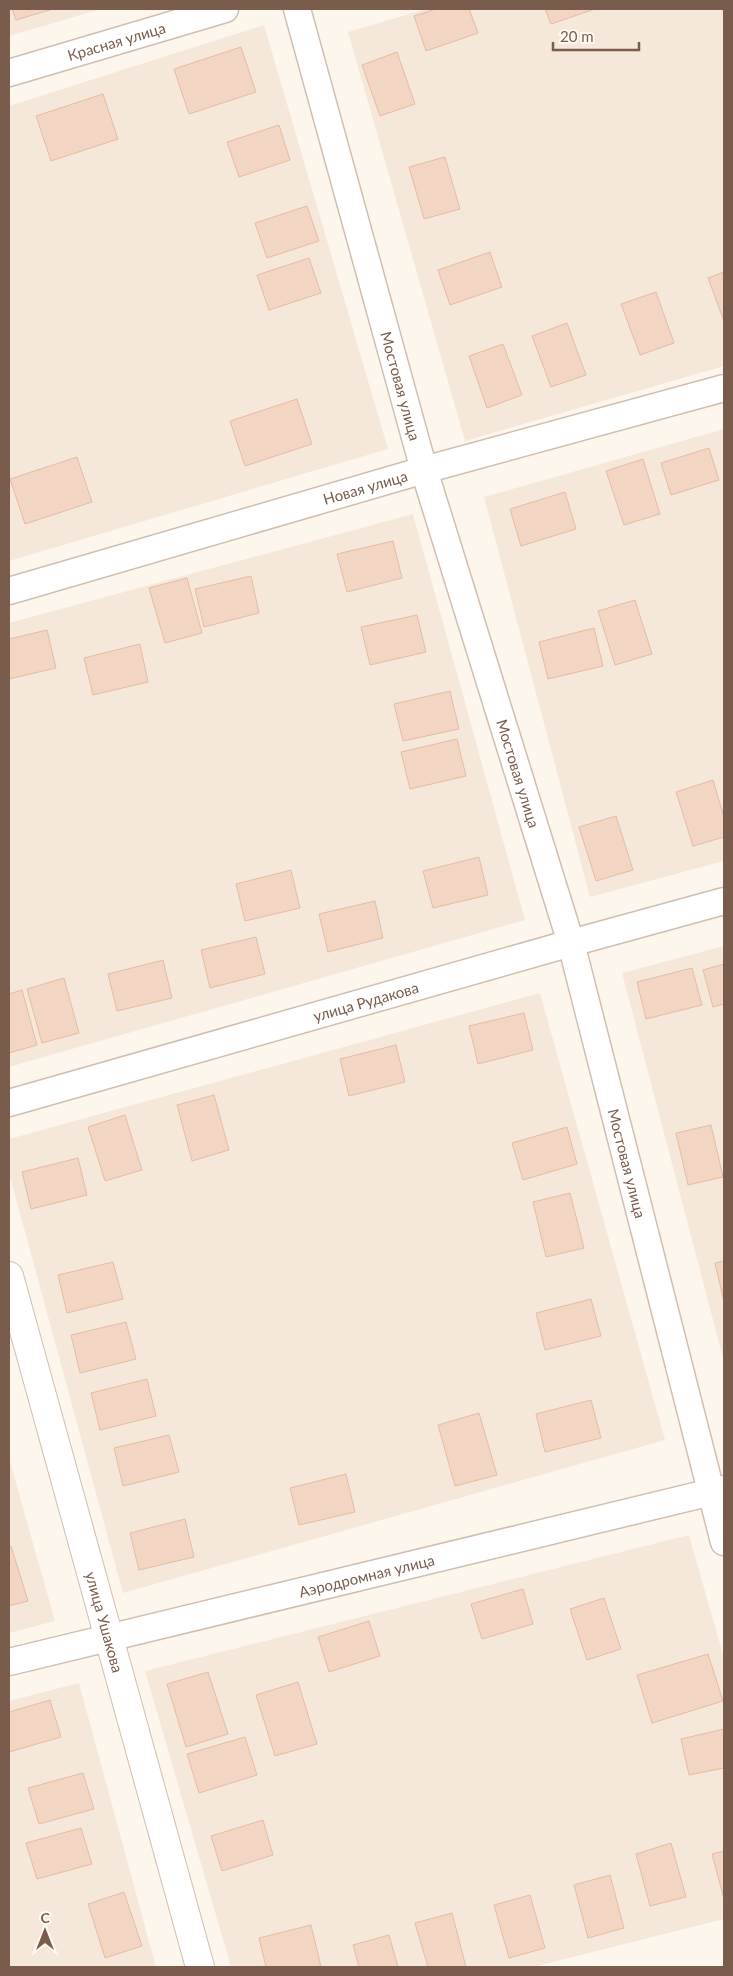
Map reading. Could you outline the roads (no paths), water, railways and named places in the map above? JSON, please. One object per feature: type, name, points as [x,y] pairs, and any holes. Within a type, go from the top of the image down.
[{"type":"street","name":"Красная улица","points":[[9,73],[225,9]]},
{"type":"street","name":"Мостовая улица","points":[[297,9],[424,470],[571,943],[717,1491],[724,1542]]},
{"type":"street","name":"Новая улица","points":[[9,591],[424,470],[724,388]]},
{"type":"street","name":"улица Рудакова","points":[[9,1103],[571,943],[724,902]]},
{"type":"street","name":"улица Ушакова","points":[[9,1276],[200,1967]]},
{"type":"street","name":"Аэродромная улица","points":[[9,1662],[717,1491]]}]
